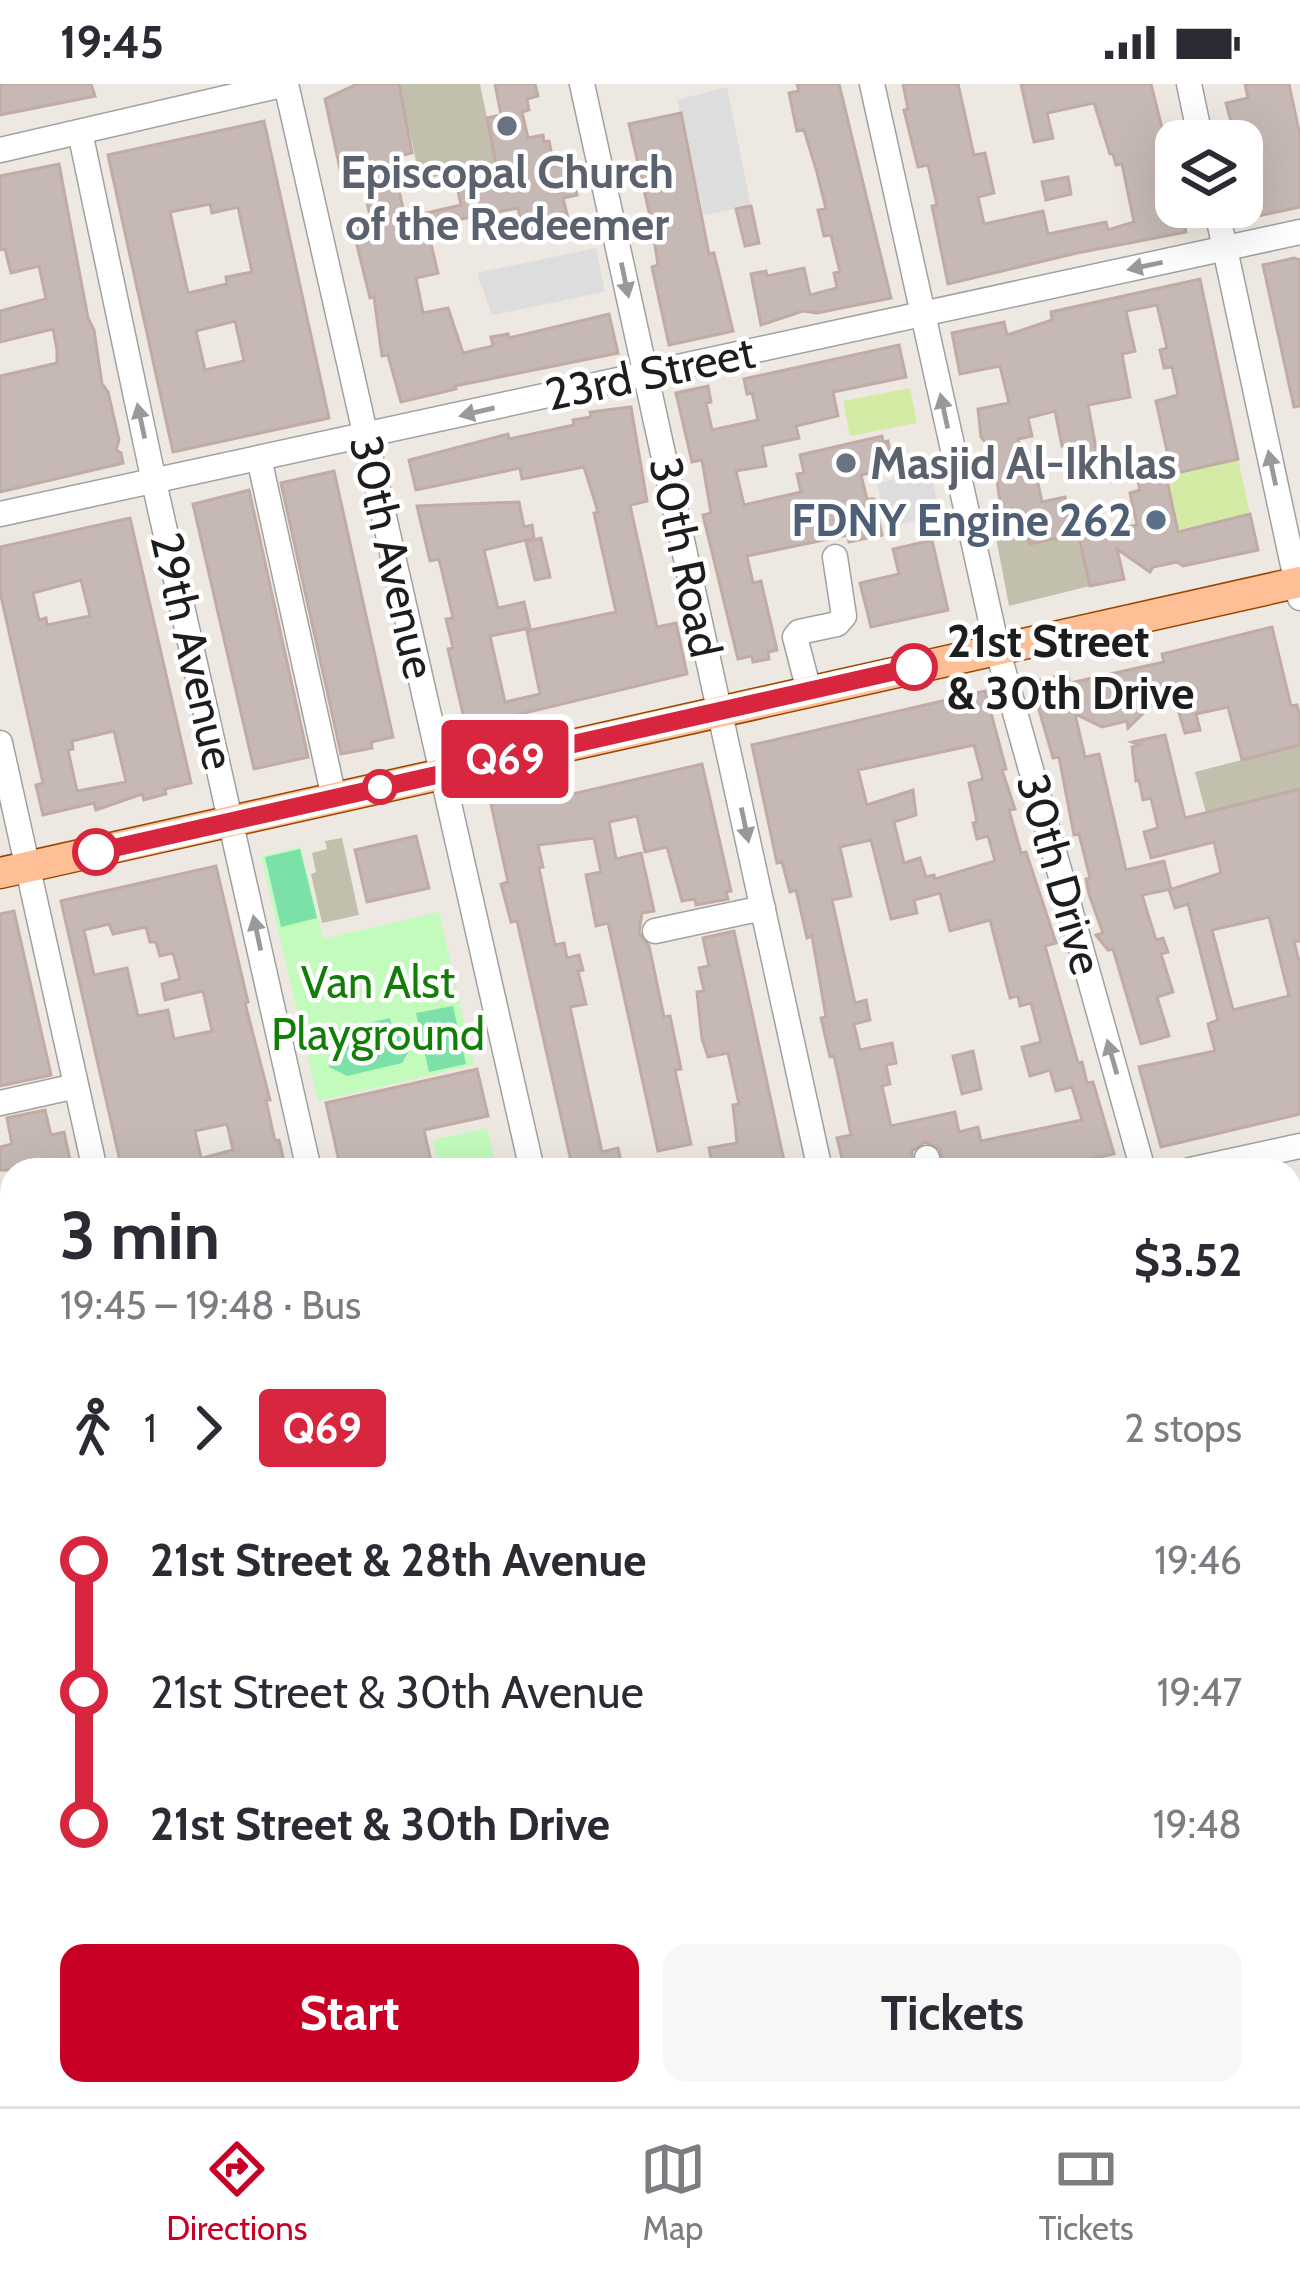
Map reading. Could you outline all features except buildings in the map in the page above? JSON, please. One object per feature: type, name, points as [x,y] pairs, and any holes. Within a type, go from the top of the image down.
[{"type":"main road","points":[[14,870],[997,648],[1299,587]]},
{"type":"street","points":[[0,150],[286,84]]},
{"type":"street","name":"30th Avenue","points":[[286,84],[529,1158]]},
{"type":"street","name":"30th Road","points":[[582,84],[817,1158]]},
{"type":"street","name":"30th Drive","points":[[872,84],[997,648],[1140,1158]]},
{"type":"street","points":[[1189,84],[1197,120]]},
{"type":"street","name":"29th Avenue","points":[[80,132],[306,1158]]},
{"type":"street","points":[[1221,228],[1299,587]]},
{"type":"street","name":"23rd Street","points":[[0,514],[1300,232]]},
{"type":"street","points":[[259,458],[334,798]]},
{"type":"street","points":[[809,691],[795,637],[799,632],[838,624],[844,616],[835,557]]},
{"type":"street","points":[[0,743],[14,870],[92,1158]]},
{"type":"street","points":[[655,932],[763,908]]},
{"type":"street","points":[[0,1103],[76,1086]]},
{"type":"street","points":[[1245,1158],[1300,1146]]},
{"type":"shaded area","points":[[399,84],[480,84],[497,167],[420,179]]},
{"type":"shaded area","points":[[727,87],[751,206],[704,215],[677,100]]},
{"type":"shaded area","points":[[596,248],[605,292],[492,315],[477,273]]},
{"type":"shaded area","points":[[930,471],[941,515],[887,527],[877,483]]},
{"type":"shaded area","points":[[1070,510],[1090,586],[1009,606],[994,527]]},
{"type":"shaded area","points":[[1300,745],[1300,789],[1206,813],[1195,772]]},
{"type":"shaded area","points":[[342,838],[359,915],[322,923],[311,874],[316,872],[312,853],[327,849],[325,841]]},
{"type":"green space","points":[[910,388],[917,423],[850,436],[843,401]]},
{"type":"green space","points":[[1238,459],[1250,514],[1178,530],[1166,471],[1173,474]]},
{"type":"green space","name":"Van Alst Playground","points":[[301,847],[323,939],[439,912],[474,1065],[318,1101],[261,856]]},
{"type":"green space","points":[[300,849],[317,918],[281,927],[265,857]]},
{"type":"green space","points":[[453,1006],[466,1064],[429,1072],[416,1013]]},
{"type":"green space","points":[[390,1018],[393,1031],[408,1043],[402,1063],[347,1076],[329,1067],[329,1053],[338,1044],[335,1030],[357,1025],[361,1038],[370,1036],[368,1023]]},
{"type":"green space","points":[[487,1128],[494,1158],[437,1158],[433,1140]]},
{"type":"bus line","name":"Q69","points":[[96,852],[914,667]]},
{"type":"place","name":"Episcopal Church of the Redeemer","points":[[507,126]]},
{"type":"place","name":"Masjid Al-Ikhlas","points":[[846,463]]},
{"type":"place","name":"FDNY Engine 262","points":[[1156,520]]},
{"type":"place","name":"21st Street & 30th Drive","points":[[914,667]]}]
